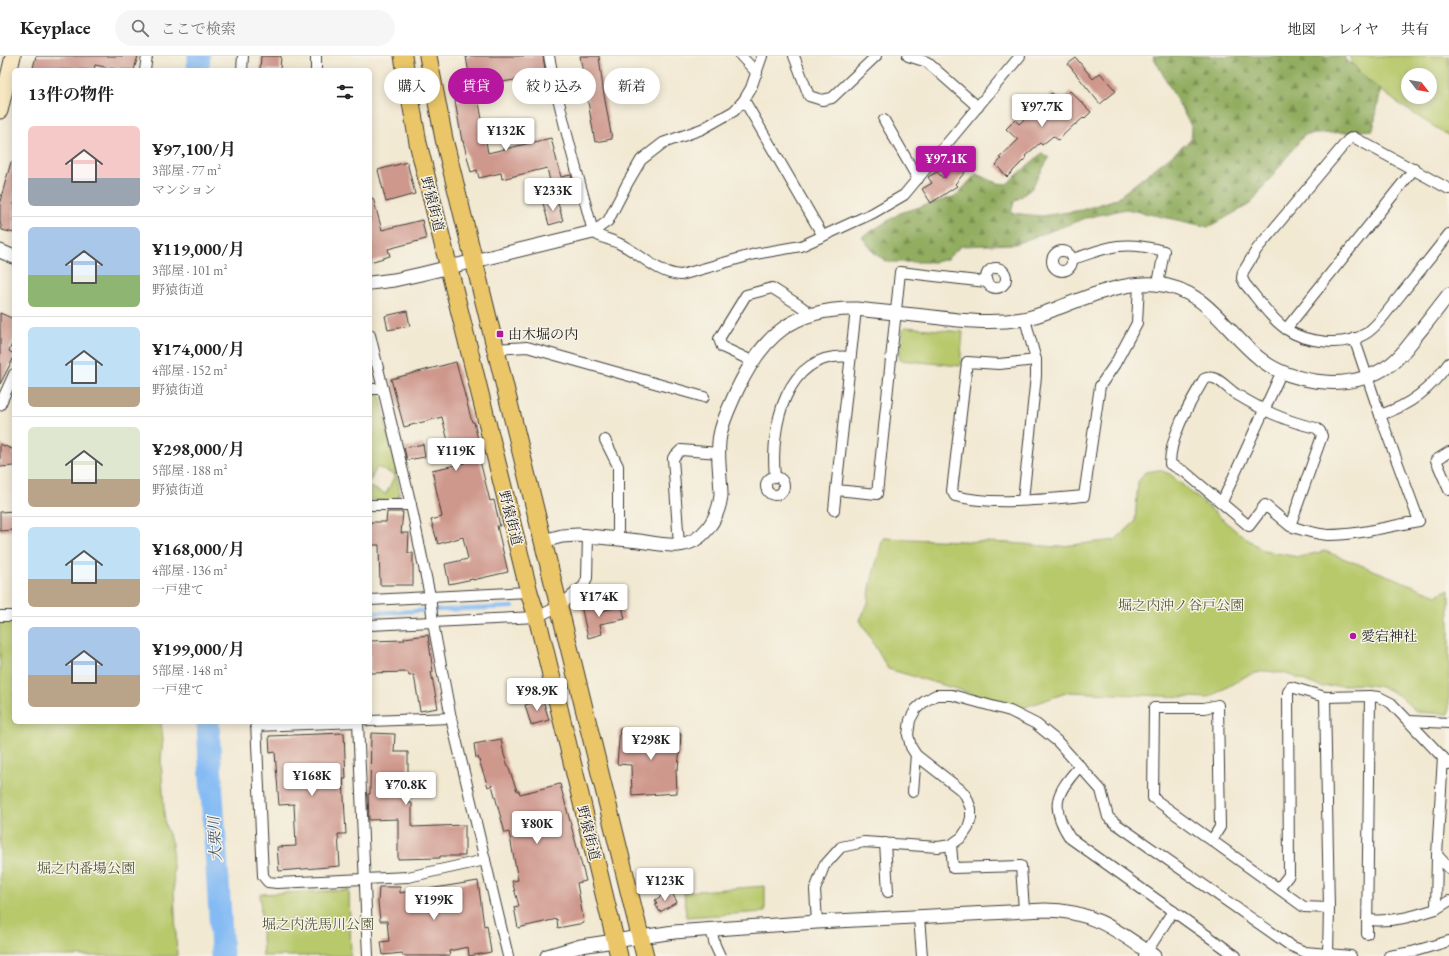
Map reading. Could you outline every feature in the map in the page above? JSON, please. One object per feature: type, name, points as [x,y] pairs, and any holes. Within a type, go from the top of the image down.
[{"type":"main road","points":[[0,111],[13,56]]},
{"type":"main road","name":"野猿街道","points":[[403,56],[418,143],[529,592],[537,617],[616,948]]},
{"type":"main road","name":"野猿街道","points":[[428,56],[444,139],[473,260],[645,956]]},
{"type":"street","points":[[145,68],[147,56]]},
{"type":"street","points":[[242,68],[243,56]]},
{"type":"street","points":[[316,56],[316,68]]},
{"type":"street","points":[[550,56],[553,76],[568,138],[593,232],[599,237],[618,243],[665,272],[675,275],[681,275],[755,254],[801,246],[873,213],[904,195],[1020,56]]},
{"type":"street","points":[[741,56],[756,73]]},
{"type":"street","points":[[372,283],[394,280],[593,232],[608,222],[641,160],[663,143],[702,129],[734,111],[744,100],[751,88],[762,56]]},
{"type":"street","points":[[794,56],[810,96],[822,100],[832,98],[876,56]]},
{"type":"street","points":[[908,56],[926,62],[978,107]]},
{"type":"street","points":[[744,100],[823,236]]},
{"type":"street","points":[[884,120],[918,179]]},
{"type":"street","points":[[1449,189],[1353,137],[1348,140],[1257,249],[1243,272],[1242,278],[1276,320],[1286,329],[1297,335],[1308,339],[1329,342],[1354,338],[1364,335],[1378,322],[1449,234]]},
{"type":"street","points":[[1286,329],[1414,169]]},
{"type":"street","points":[[1072,259],[1117,246],[1132,245],[1150,247],[1164,251],[1158,284]]},
{"type":"street","points":[[0,252],[12,256]]},
{"type":"street","points":[[836,490],[877,494],[900,272],[986,282]]},
{"type":"street","points":[[1036,360],[999,364],[967,362],[952,491],[955,496],[983,500],[1023,500],[1084,496],[1100,386],[1115,364],[1137,323],[1139,284]]},
{"type":"street","points":[[543,541],[562,536],[578,535],[679,545],[696,539],[702,535],[718,510],[721,496],[719,453],[720,436],[731,403],[752,361],[765,344],[787,326],[810,314],[840,309],[856,309],[984,322],[999,322],[1025,319],[1044,314],[1106,291],[1139,284],[1158,284],[1181,290],[1202,301],[1259,358],[1282,371],[1305,379],[1321,382],[1356,381],[1366,378],[1391,364],[1404,352],[1449,294]]},
{"type":"street","points":[[752,361],[722,348],[719,339],[746,295],[772,288],[799,305],[810,314]]},
{"type":"street","points":[[834,510],[856,309]]},
{"type":"street","points":[[1023,500],[1036,376],[1036,360],[1025,319]]},
{"type":"street","points":[[1290,526],[1322,436],[1320,431],[1316,428],[1279,418],[1264,411],[1234,393],[1215,377],[1209,376],[1204,379],[1182,418],[1175,438],[1170,464],[1186,472],[1249,526],[1265,505],[1290,526],[1304,531],[1327,535],[1351,533],[1419,521],[1366,378],[1354,338]]},
{"type":"street","points":[[372,343],[430,596],[433,623],[451,718],[508,956]]},
{"type":"street","points":[[495,349],[527,347],[704,397]]},
{"type":"street","points":[[775,477],[773,460],[774,441],[783,406],[792,384],[807,368],[816,362],[841,356],[850,357]]},
{"type":"street","points":[[1380,415],[1400,408],[1418,396],[1440,376],[1449,363]]},
{"type":"street","points":[[1222,502],[1282,371]]},
{"type":"street","points":[[372,389],[383,389]]},
{"type":"street","points":[[0,405],[10,393]]},
{"type":"street","points":[[605,440],[618,466],[618,539]]},
{"type":"street","points":[[679,545],[673,458],[681,450],[719,453]]},
{"type":"street","points":[[1449,452],[1436,460],[1449,490]]},
{"type":"street","points":[[372,505],[410,505]]},
{"type":"street","points":[[372,625],[537,617],[559,606],[584,586],[587,578],[588,536]]},
{"type":"street","points":[[372,600],[529,592]]},
{"type":"street","points":[[0,616],[12,616]]},
{"type":"street","points":[[1279,888],[1289,874],[1288,692],[1291,686],[1326,697],[1379,697],[1391,703],[1446,761],[1438,855],[1436,909]]},
{"type":"street","points":[[817,922],[815,890],[824,866],[841,848],[864,842],[938,847],[951,844],[962,836],[968,828],[971,818],[971,809],[966,796],[961,790],[916,755],[911,746],[908,735],[910,720],[916,709],[925,701],[936,695],[952,694],[1010,711],[1036,724],[1057,741],[1101,790],[1108,817],[1291,946],[1305,952],[1351,956]]},
{"type":"street","points":[[1367,934],[1370,696]]},
{"type":"street","points":[[1326,697],[1329,908],[1328,954]]},
{"type":"street","points":[[1212,840],[1220,827],[1218,705],[1204,708],[1154,708],[1153,798],[1304,907],[1329,908]]},
{"type":"street","points":[[372,721],[451,718]]},
{"type":"street","points":[[1409,721],[1449,723]]},
{"type":"street","points":[[256,724],[263,876],[268,882],[277,883],[408,876],[485,860]]},
{"type":"street","points":[[357,724],[368,956]]},
{"type":"street","points":[[913,792],[916,755]]},
{"type":"street","points":[[1080,766],[1068,780],[1058,800],[1057,810],[1061,825],[1070,838],[1236,956]]},
{"type":"street","points":[[885,843],[888,892]]},
{"type":"street","points":[[951,844],[953,868],[1021,866],[1024,910]]},
{"type":"street","points":[[1438,855],[1449,868]]},
{"type":"street","points":[[1367,920],[1384,921],[1408,918],[1436,909],[1449,901]]},
{"type":"street","points":[[547,956],[581,946],[616,948],[640,936],[817,922],[1024,910],[1060,910],[1090,917],[1116,930],[1148,954],[1173,911]]},
{"type":"street","points":[[920,917],[922,956]]},
{"type":"street","points":[[711,930],[720,956]]},
{"type":"street","points":[[1389,956],[1412,952],[1449,941]]},
{"type":"green space","points":[[1153,56],[1345,56],[1345,60],[1382,82],[1373,130],[1304,135],[1250,204],[1209,227],[1126,209],[1086,218],[1015,244],[961,246],[947,259],[935,262],[888,262],[875,254],[862,237],[900,213],[956,196],[976,174],[997,183],[1007,184],[1042,153],[1049,158],[1031,189],[1014,202],[1011,213],[1041,216],[1082,210],[1116,199],[1191,140],[1192,128]]},
{"type":"green space","points":[[1349,56],[1449,56],[1449,136],[1393,99],[1364,77],[1354,66]]},
{"type":"green space","points":[[905,327],[963,332],[960,366],[899,360],[903,329]]},
{"type":"green space","points":[[372,395],[380,395],[400,493],[395,501],[372,500],[372,488],[386,494],[395,475],[377,467],[372,477]]},
{"type":"green space","name":"堀之内沖ノ谷戸公園","points":[[1159,470],[1170,474],[1235,530],[1264,551],[1299,557],[1325,551],[1437,595],[1449,589],[1449,714],[1417,712],[1398,695],[1377,686],[1359,684],[1321,687],[1284,673],[1265,671],[1248,675],[1208,698],[1069,692],[1022,708],[888,669],[860,620],[868,603],[871,582],[883,538],[1012,543],[1054,547],[1115,540],[1135,522],[1138,482],[1145,472]]},
{"type":"green space","name":"堀之内番場公園","points":[[12,621],[12,724],[161,724],[163,740],[161,760],[165,824],[172,844],[177,956],[0,956],[0,622]]},
{"type":"green space","points":[[765,886],[765,912],[686,917],[684,892]]},
{"type":"green space","name":"堀之内洗馬川公園","points":[[349,890],[351,956],[263,956],[260,894]]},
{"type":"building","points":[[36,56],[138,56],[135,68],[109,68],[95,65],[94,68],[33,68]]},
{"type":"building","points":[[261,56],[281,56],[280,68],[260,68]]},
{"type":"building","points":[[466,56],[543,56],[545,68],[512,68],[512,80],[504,82],[504,68],[468,68]]},
{"type":"building","points":[[580,56],[599,56],[604,104],[606,104],[612,139],[595,142],[588,104],[596,104],[596,68],[582,68]]},
{"type":"building","points":[[1076,58],[1093,79],[1100,73],[1116,91],[1100,104],[1068,64]]},
{"type":"building","points":[[1070,91],[1091,112],[1084,119],[1083,118],[1075,124],[1058,140],[1053,136],[1042,145],[1040,143],[1025,156],[1027,157],[1007,177],[996,165],[1001,159],[999,158],[1018,140],[1006,129],[1015,120],[1019,124],[1052,93],[1061,101]]},
{"type":"building","points":[[456,104],[479,104],[488,153],[551,138],[561,177],[571,175],[575,189],[553,194],[547,168],[502,179],[501,173],[479,178],[477,170],[471,172],[462,141]]},
{"type":"building","points":[[959,156],[971,165],[955,184],[957,186],[931,203],[922,189],[932,183],[928,177],[937,172],[943,178]]},
{"type":"building","points":[[11,162],[12,232],[2,230],[0,222],[0,201]]},
{"type":"building","points":[[407,162],[415,194],[386,202],[378,170]]},
{"type":"building","points":[[372,198],[382,230],[422,220],[426,239],[388,249],[390,256],[372,261]]},
{"type":"building","points":[[557,199],[563,221],[549,225],[543,203]]},
{"type":"building","points":[[407,311],[410,326],[388,330],[385,316]]},
{"type":"building","points":[[0,313],[12,318],[12,344],[9,351],[12,353],[12,361],[0,384]]},
{"type":"building","points":[[456,362],[472,422],[474,422],[481,453],[478,453],[490,501],[494,500],[500,526],[497,526],[508,572],[449,584],[445,564],[468,559],[463,537],[438,544],[431,520],[442,517],[432,470],[465,463],[460,442],[449,445],[442,417],[404,427],[391,379]]},
{"type":"building","points":[[0,444],[12,449],[12,466],[0,467]]},
{"type":"building","points":[[423,444],[425,457],[407,460],[404,448]]},
{"type":"building","points":[[12,511],[12,530],[0,531],[0,512]]},
{"type":"building","points":[[387,512],[403,512],[401,533],[409,533],[408,553],[413,553],[413,585],[380,585],[379,545],[372,545],[372,522],[386,522]]},
{"type":"building","points":[[596,601],[598,612],[622,606],[625,619],[600,624],[602,634],[588,638],[581,605]]},
{"type":"building","points":[[428,635],[433,672],[431,672],[438,708],[420,711],[414,675],[409,676],[408,672],[372,673],[372,641],[405,640],[404,638]]},
{"type":"building","points":[[543,700],[549,720],[531,725],[525,705]]},
{"type":"building","points":[[620,729],[681,734],[678,769],[676,769],[677,793],[632,796],[631,765],[617,764]]},
{"type":"building","points":[[344,733],[346,779],[343,779],[346,834],[338,834],[340,866],[279,871],[277,847],[296,846],[294,804],[279,805],[275,752],[270,753],[269,736]]},
{"type":"building","points":[[371,733],[395,734],[394,752],[408,752],[408,803],[412,803],[412,827],[465,825],[465,856],[398,859],[398,819],[369,820],[368,794],[370,794]]},
{"type":"building","points":[[501,739],[504,755],[517,791],[519,791],[520,794],[560,784],[586,881],[577,883],[584,923],[558,928],[557,919],[518,928],[514,907],[519,906],[512,881],[518,880],[509,832],[505,833],[492,785],[488,787],[478,757],[476,758],[474,744]]},
{"type":"building","points":[[478,881],[484,926],[487,925],[491,952],[469,956],[468,947],[449,951],[450,956],[403,956],[402,953],[383,955],[381,942],[389,941],[387,921],[380,921],[378,902],[379,887],[400,887],[400,893]]},
{"type":"building","points":[[668,892],[670,894],[672,893],[677,902],[660,912],[655,904],[657,903],[655,900]]},
{"type":"waterway","name":"大栗川","points":[[198,68],[199,56]]},
{"type":"waterway","points":[[372,613],[513,607]]},
{"type":"waterway","name":"大栗川","points":[[208,724],[222,956]]},
{"type":"place","name":"由木堀の内","points":[[500,334]]},
{"type":"place","name":"愛宕神社","points":[[1353,636]]}]
